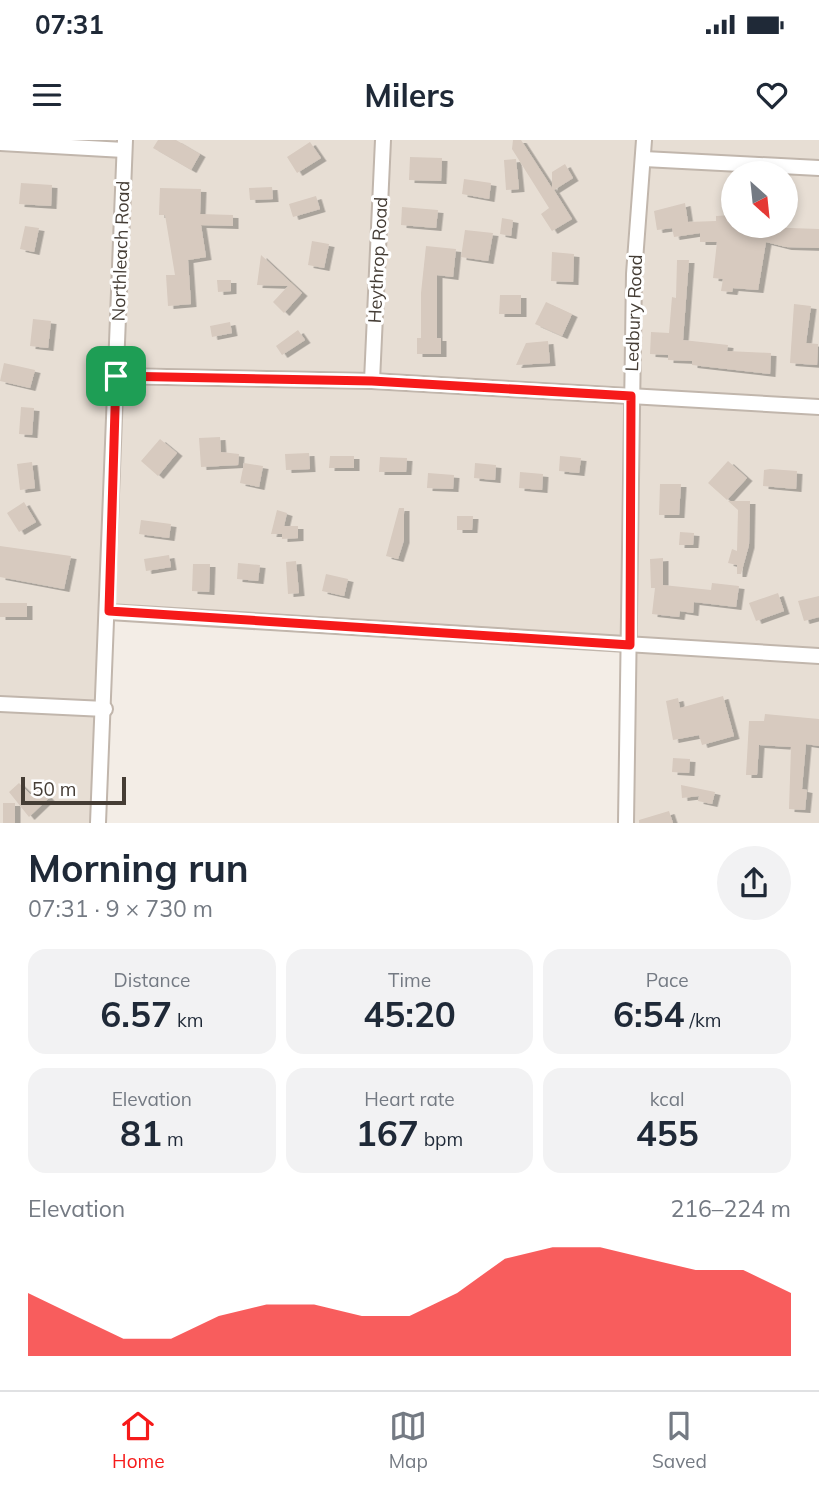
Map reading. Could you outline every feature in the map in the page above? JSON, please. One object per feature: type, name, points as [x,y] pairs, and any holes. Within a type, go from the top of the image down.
[{"type":"street","name":"Heythrop Road","points":[[372,381],[383,140]]},
{"type":"street","name":"Ledbury Road","points":[[626,823],[634,274],[644,140]]},
{"type":"street","points":[[0,143],[125,145]]},
{"type":"street","name":"Northleach Road","points":[[99,823],[125,145]]},
{"type":"street","points":[[643,159],[819,168]]},
{"type":"street","points":[[116,376],[372,381],[819,407]]},
{"type":"street","points":[[109,611],[819,656]]},
{"type":"street","points":[[0,704],[105,709]]},
{"type":"shaded area","points":[[0,140],[819,140],[819,823],[617,823],[623,644],[102,619],[93,823],[0,823]]},
{"type":"building","points":[[158,140],[176,140],[200,154],[191,170],[153,148]]},
{"type":"building","points":[[513,140],[521,140],[552,188],[552,172],[565,164],[573,178],[554,190],[572,219],[552,231],[541,214],[549,208],[512,149]]},
{"type":"building","points":[[310,142],[321,158],[297,173],[287,157]]},
{"type":"building","points":[[410,157],[442,158],[441,181],[409,180]]},
{"type":"building","points":[[516,159],[519,189],[506,190],[504,160]]},
{"type":"building","points":[[464,179],[491,183],[489,199],[462,194]]},
{"type":"building","points":[[21,183],[52,185],[51,206],[19,204]]},
{"type":"building","points":[[272,187],[273,199],[250,200],[249,188]]},
{"type":"building","points":[[160,188],[201,189],[200,214],[233,215],[233,226],[201,225],[206,257],[188,260],[191,304],[168,306],[166,275],[175,275],[165,215],[159,215]]},
{"type":"building","points":[[316,196],[320,209],[293,217],[289,204]]},
{"type":"building","points":[[685,203],[688,222],[716,221],[716,216],[721,216],[721,238],[798,238],[798,228],[819,229],[819,248],[786,247],[766,242],[758,290],[733,288],[732,292],[721,291],[723,279],[713,278],[717,242],[700,242],[700,233],[674,237],[672,228],[657,230],[654,211]]},
{"type":"building","points":[[402,207],[438,210],[436,228],[401,225]]},
{"type":"building","points":[[502,218],[513,220],[511,236],[500,234]]},
{"type":"building","points":[[25,226],[39,228],[34,252],[20,249]]},
{"type":"building","points":[[465,230],[493,233],[488,261],[461,257]]},
{"type":"building","points":[[312,241],[329,244],[324,268],[308,265]]},
{"type":"building","points":[[426,246],[456,249],[453,277],[437,275],[437,338],[441,338],[441,354],[417,354],[417,338],[421,338],[421,293]]},
{"type":"building","points":[[552,252],[574,254],[573,282],[551,281]]},
{"type":"building","points":[[261,255],[302,293],[284,313],[273,302],[288,286],[257,285]]},
{"type":"building","points":[[677,260],[689,260],[683,340],[728,345],[727,351],[771,353],[770,374],[692,365],[692,361],[668,360],[668,355],[650,354],[651,332],[669,333],[672,297],[676,298]]},
{"type":"building","points":[[217,280],[231,280],[231,291],[218,292]]},
{"type":"building","points":[[500,295],[521,295],[521,314],[499,314]]},
{"type":"building","points":[[546,302],[572,314],[562,336],[535,324]]},
{"type":"building","points":[[794,304],[811,306],[806,343],[818,344],[817,365],[790,363]]},
{"type":"building","points":[[33,319],[51,321],[48,348],[30,346]]},
{"type":"building","points":[[230,322],[232,333],[212,337],[210,326]]},
{"type":"building","points":[[298,330],[305,340],[282,355],[276,346]]},
{"type":"building","points":[[548,341],[550,363],[516,365],[526,343]]},
{"type":"building","points":[[4,363],[35,370],[30,388],[0,381]]},
{"type":"building","points":[[21,407],[34,408],[32,435],[19,434]]},
{"type":"building","points":[[220,437],[221,452],[239,454],[238,465],[201,467],[199,438]]},
{"type":"building","points":[[160,439],[177,453],[158,476],[141,461]]},
{"type":"building","points":[[309,453],[310,469],[286,470],[285,454]]},
{"type":"building","points":[[330,456],[354,456],[354,468],[329,468]]},
{"type":"building","points":[[560,456],[581,458],[579,473],[559,471]]},
{"type":"building","points":[[380,457],[407,458],[406,472],[379,472]]},
{"type":"building","points":[[728,461],[747,478],[727,500],[708,483]]},
{"type":"building","points":[[32,462],[35,488],[20,490],[17,464]]},
{"type":"building","points":[[244,463],[263,466],[259,487],[240,483]]},
{"type":"building","points":[[475,463],[496,465],[495,480],[474,478]]},
{"type":"building","points":[[764,470],[797,471],[796,489],[763,486]]},
{"type":"building","points":[[520,472],[543,474],[542,490],[519,488]]},
{"type":"building","points":[[428,473],[454,475],[453,489],[427,488]]},
{"type":"building","points":[[660,484],[681,484],[679,515],[659,515]]},
{"type":"building","points":[[728,501],[750,501],[749,545],[741,574],[737,574],[737,565],[728,563],[732,549],[737,551],[738,510]]},
{"type":"building","points":[[24,502],[36,522],[19,532],[7,513]]},
{"type":"building","points":[[399,508],[404,508],[404,540],[398,559],[386,556]]},
{"type":"building","points":[[277,510],[287,513],[284,526],[298,526],[298,538],[282,539],[282,534],[271,534]]},
{"type":"building","points":[[457,516],[473,516],[472,530],[457,530]]},
{"type":"building","points":[[141,520],[171,524],[169,538],[139,534]]},
{"type":"building","points":[[680,532],[694,533],[693,545],[679,545]]},
{"type":"building","points":[[0,546],[71,556],[64,589],[0,577]]},
{"type":"building","points":[[169,555],[171,567],[146,571],[144,559]]},
{"type":"building","points":[[663,558],[663,585],[711,590],[712,583],[739,586],[736,607],[694,602],[693,613],[680,611],[679,617],[652,614],[655,588],[651,588],[650,559]]},
{"type":"building","points":[[296,561],[299,593],[288,594],[286,562]]},
{"type":"building","points":[[238,563],[260,565],[258,581],[237,579]]},
{"type":"building","points":[[193,564],[210,564],[209,592],[192,591]]},
{"type":"building","points":[[326,574],[348,579],[344,596],[322,591]]},
{"type":"building","points":[[778,593],[784,611],[756,621],[749,603]]},
{"type":"building","points":[[819,596],[819,617],[804,621],[798,601]]},
{"type":"building","points":[[0,603],[27,603],[27,617],[0,617]]},
{"type":"building","points":[[723,696],[734,736],[702,745],[699,735],[673,740],[666,701],[678,698],[680,708]]},
{"type":"building","points":[[765,714],[819,719],[819,746],[806,744],[802,789],[807,790],[805,810],[789,809],[791,747],[759,745],[757,775],[746,775],[749,721],[764,721]]},
{"type":"building","points":[[673,758],[690,759],[689,773],[672,772]]},
{"type":"building","points":[[19,783],[33,797],[41,789],[49,798],[29,817],[9,792]]},
{"type":"building","points":[[681,785],[715,792],[712,804],[698,801],[699,796],[682,798]]},
{"type":"building","points":[[3,803],[15,803],[15,823],[3,823]]},
{"type":"building","points":[[669,811],[673,823],[639,823],[639,820]]},
{"type":"route","points":[[116,376],[372,381],[631,396],[630,645],[109,611],[116,376]]}]
